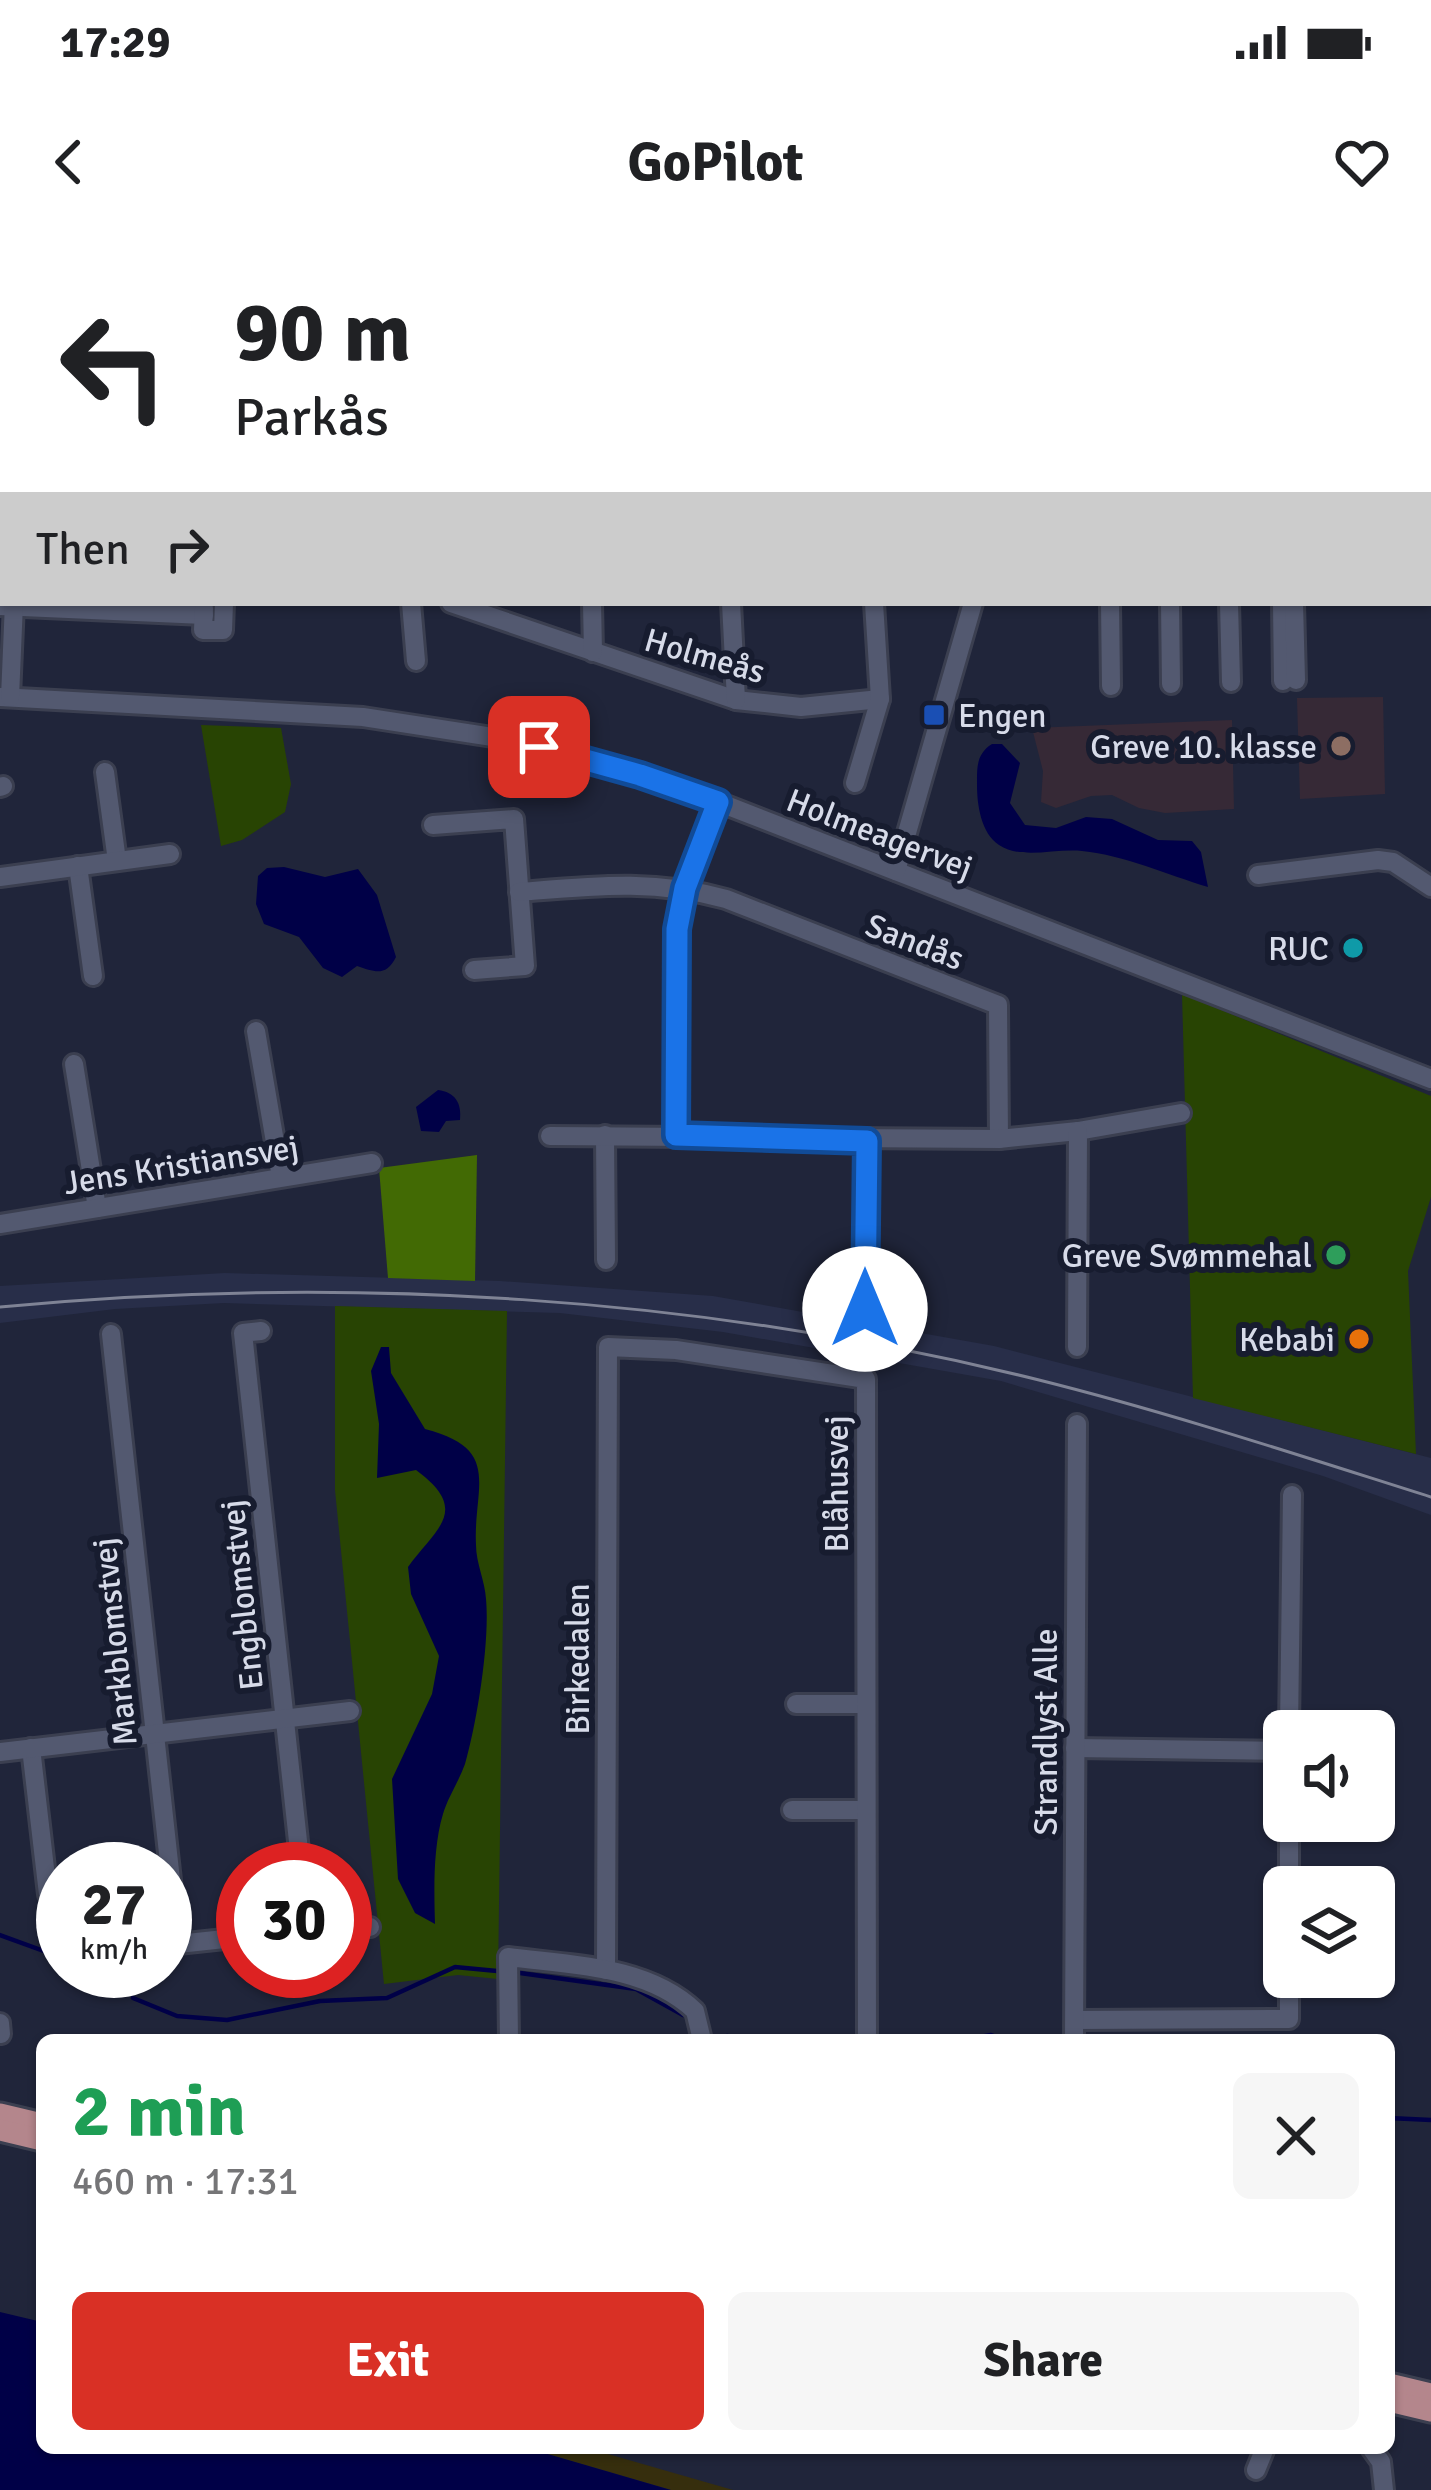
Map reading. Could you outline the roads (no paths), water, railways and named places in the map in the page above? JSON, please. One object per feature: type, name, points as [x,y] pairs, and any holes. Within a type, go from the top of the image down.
[{"type":"main road","points":[[0,2114],[36,2123]]},
{"type":"main road","points":[[0,2130],[36,2139]]},
{"type":"main road","points":[[1395,2385],[1431,2394]]},
{"type":"main road","points":[[1395,2402],[1431,2411]]},
{"type":"street","points":[[5,697],[9,606]]},
{"type":"street","points":[[58,606],[204,609],[203,630],[223,630],[224,606]]},
{"type":"street","points":[[411,606],[416,661]]},
{"type":"street","name":"Holmeås","points":[[460,606],[736,700],[801,707],[880,699]]},
{"type":"street","points":[[592,606],[593,652]]},
{"type":"street","points":[[731,606],[736,700]]},
{"type":"street","points":[[855,783],[880,699],[874,606]]},
{"type":"street","points":[[896,871],[973,606]]},
{"type":"street","points":[[1110,606],[1111,686]]},
{"type":"street","points":[[1170,606],[1172,684]]},
{"type":"street","points":[[1229,606],[1231,682]]},
{"type":"street","points":[[1282,606],[1289,674],[1294,606]]},
{"type":"street","name":"Holmeagervej","points":[[5,697],[294,712],[428,725],[578,757],[718,802],[1431,1079]]},
{"type":"street","points":[[107,771],[117,861]]},
{"type":"street","points":[[676,1135],[677,929],[685,888],[718,802]]},
{"type":"street","points":[[433,825],[514,819],[525,966],[474,970]]},
{"type":"street","points":[[0,854],[2,877],[170,854]]},
{"type":"street","points":[[1258,875],[1378,860],[1394,862],[1431,887]]},
{"type":"street","points":[[78,866],[93,976]]},
{"type":"street","points":[[519,892],[627,884],[685,888]]},
{"type":"street","name":"Sandås","points":[[685,888],[727,899],[998,1005],[999,1139]]},
{"type":"street","points":[[256,1031],[280,1178]]},
{"type":"street","points":[[74,1064],[97,1208]]},
{"type":"street","points":[[550,1136],[999,1139],[1181,1113]]},
{"type":"street","points":[[1077,1347],[1078,1131]]},
{"type":"street","points":[[605,1135],[606,1260]]},
{"type":"street","points":[[865,1309],[867,1141]]},
{"type":"street","name":"Jens Kristiansvej","points":[[0,1224],[372,1163]]},
{"type":"street","name":"Engblomstvej","points":[[261,1330],[243,1333],[298,1842]]},
{"type":"street","name":"Markblomstvej","points":[[111,1334],[178,1944],[216,1940]]},
{"type":"street","name":"Blåhusvej","points":[[608,1347],[676,1350],[866,1379],[867,2034]]},
{"type":"street","name":"Birkedalen","points":[[606,1970],[608,1347]]},
{"type":"street","name":"Strandlyst Alle","points":[[1074,2030],[1077,1424]]},
{"type":"street","points":[[1289,1710],[1292,1495]]},
{"type":"street","points":[[796,1704],[865,1704]]},
{"type":"street","points":[[0,1730],[1,1752],[350,1711]]},
{"type":"street","points":[[31,1748],[42,1842]]},
{"type":"street","points":[[1075,1748],[1263,1751]]},
{"type":"street","points":[[792,1810],[866,1810]]},
{"type":"street","points":[[509,2034],[508,1958],[606,1970],[650,1982],[686,2002],[699,2019],[701,2034]]},
{"type":"street","points":[[1074,2030],[1289,2019],[1289,1998]]},
{"type":"street","points":[[0,2023],[2,2034]]},
{"type":"street","points":[[1256,2470],[1263,2454]]},
{"type":"street","points":[[1375,2454],[1381,2462],[1384,2490]]},
{"type":"waterway","points":[[0,1935],[36,1948]]},
{"type":"waterway","points":[[133,1998],[177,2016],[227,2020],[320,2001],[387,1998],[455,1967],[497,1971]]},
{"type":"waterway","points":[[520,1973],[636,1989],[683,2015]]},
{"type":"waterway","points":[[1395,2118],[1431,2120]]},
{"type":"tram line","points":[[0,1307],[130,1297],[392,1293],[653,1311],[912,1351],[1039,1380],[1431,1497]]},
{"type":"place","name":"Engen","points":[[934,715]]},
{"type":"place","name":"Greve 10. klasse","points":[[1341,746]]},
{"type":"place","name":"RUC","points":[[1353,948]]},
{"type":"place","name":"Greve Svømmehal","points":[[1336,1255]]},
{"type":"place","name":"Kebabi","points":[[1359,1339]]}]
